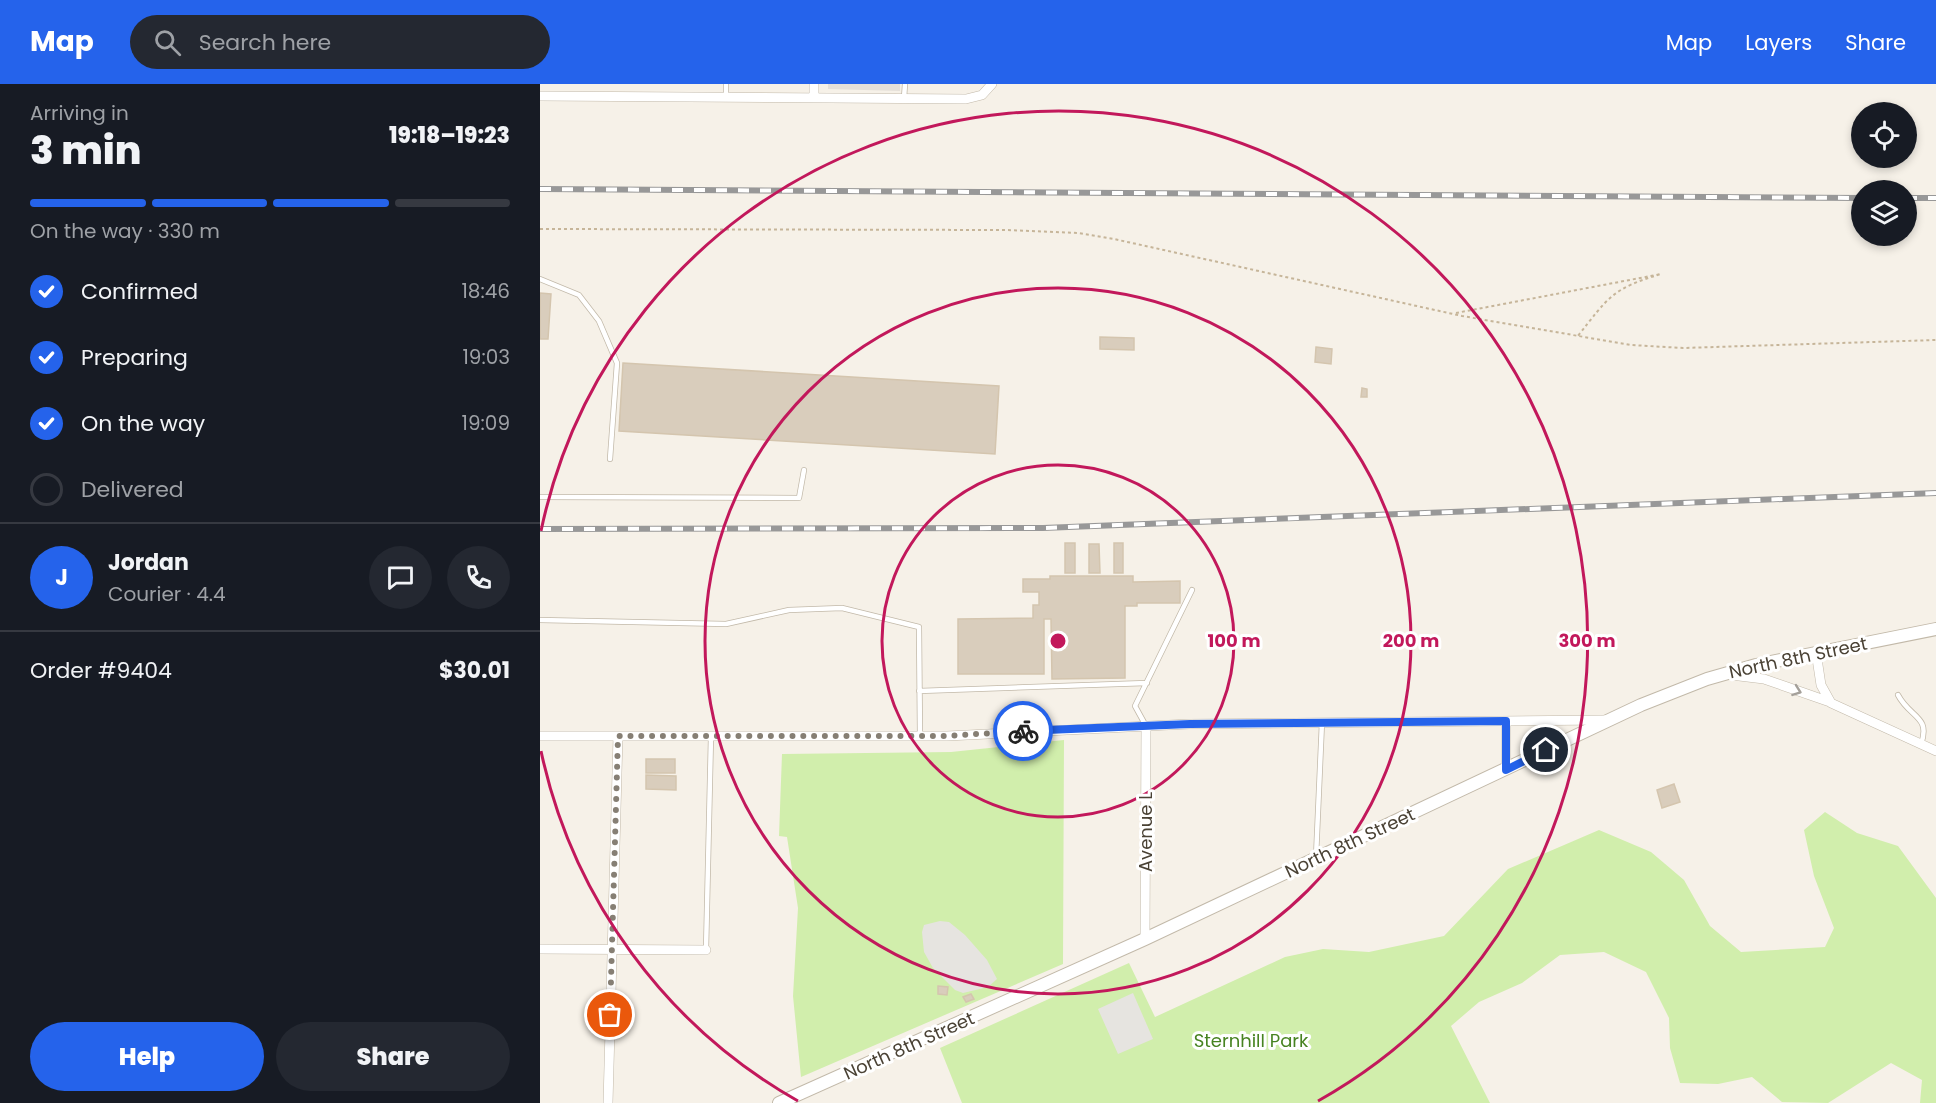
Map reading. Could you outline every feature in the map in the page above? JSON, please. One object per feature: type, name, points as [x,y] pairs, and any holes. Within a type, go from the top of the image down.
[{"type":"street","points":[[630,84],[630,96]]},
{"type":"street","points":[[814,84],[814,97]]},
{"type":"street","points":[[540,96],[966,99],[976,98],[989,87]]},
{"type":"street","name":"North 8th Street","points":[[779,1103],[1316,860],[1607,720],[1722,674],[1816,652],[1936,629]]},
{"type":"street","points":[[1816,652],[1821,685],[1831,703]]},
{"type":"street","points":[[1722,674],[1764,679],[1831,703],[1936,752]]},
{"type":"street","points":[[540,736],[920,737],[1146,726],[1607,720]]},
{"type":"street","points":[[1506,721],[1506,770]]},
{"type":"street","name":"Avenue L","points":[[1145,939],[1146,726]]},
{"type":"street","points":[[608,1103],[618,736]]},
{"type":"street","points":[[540,949],[706,950]]},
{"type":"lane","points":[[726,84],[726,96]]},
{"type":"lane","points":[[904,98],[905,84]]},
{"type":"lane","points":[[540,279],[579,295],[599,321],[617,363],[610,459]]},
{"type":"lane","points":[[540,497],[799,498],[804,470]]},
{"type":"lane","points":[[1146,726],[1135,706],[1192,590]]},
{"type":"lane","points":[[540,620],[726,624],[789,610],[842,608],[919,627],[920,737]]},
{"type":"lane","points":[[919,691],[1147,683]]},
{"type":"lane","points":[[1898,695],[1904,706],[1923,723],[1925,731],[1921,744]]},
{"type":"lane","points":[[1316,860],[1322,722]]},
{"type":"lane","points":[[706,950],[711,736]]},
{"type":"path","points":[[540,229],[1008,230],[1079,233],[1453,314],[1631,345],[1683,348],[1936,340]]},
{"type":"path","points":[[1453,314],[1661,273],[1630,283],[1615,292],[1577,337]]},
{"type":"shaded area","points":[[828,84],[900,84],[900,91],[828,89]]},
{"type":"shaded area","points":[[940,921],[949,922],[965,935],[987,960],[997,979],[988,987],[963,993],[955,990],[933,968],[924,952],[922,932],[924,925]]},
{"type":"shaded area","points":[[1133,993],[1153,1039],[1118,1054],[1098,1009]]},
{"type":"green space","points":[[1064,740],[1063,964],[801,1077],[793,996],[798,908],[787,837],[779,836],[782,754],[951,752]]},
{"type":"green space","name":"Sternhill Park","points":[[1825,812],[1857,833],[1898,846],[1936,898],[1936,1103],[1920,1103],[1922,1080],[1891,1063],[1828,1103],[1782,1102],[1752,1077],[1718,1084],[1680,1083],[1670,1048],[1669,1018],[1646,972],[1604,952],[1560,955],[1522,983],[1479,1002],[1451,1026],[1490,1103],[962,1103],[940,1048],[1129,963],[1155,1017],[1285,957],[1323,949],[1369,952],[1444,936],[1508,869],[1599,830],[1651,852],[1684,880],[1710,926],[1741,952],[1825,947],[1834,928],[1814,876],[1804,830]]},
{"type":"building","points":[[540,293],[551,294],[548,339],[540,339]]},
{"type":"building","points":[[1100,337],[1134,338],[1134,350],[1100,349]]},
{"type":"building","points":[[1316,347],[1332,349],[1331,364],[1315,362]]},
{"type":"building","points":[[623,363],[999,386],[995,454],[619,431]]},
{"type":"building","points":[[1362,388],[1367,389],[1367,397],[1361,397]]},
{"type":"building","points":[[1065,543],[1075,543],[1075,573],[1065,573]]},
{"type":"building","points":[[1114,543],[1123,543],[1123,573],[1114,573]]},
{"type":"building","points":[[1089,544],[1099,544],[1100,573],[1089,573]]},
{"type":"building","points":[[1050,576],[1133,576],[1133,582],[1180,581],[1180,603],[1137,603],[1137,606],[1125,606],[1125,678],[1052,679],[1051,619],[1044,619],[1044,674],[958,674],[958,619],[1033,618],[1033,605],[1039,605],[1039,592],[1023,592],[1023,579],[1050,579]]},
{"type":"building","points":[[646,759],[675,759],[675,773],[646,773]]},
{"type":"building","points":[[646,775],[676,776],[676,790],[646,789]]},
{"type":"building","points":[[1674,784],[1680,802],[1662,808],[1657,790]]},
{"type":"building","points":[[938,986],[948,987],[947,995],[938,994]]},
{"type":"building","points":[[971,994],[974,999],[966,1002],[963,997]]},
{"type":"railway","points":[[540,189],[1851,198]]},
{"type":"railway","points":[[1917,198],[1936,198]]},
{"type":"railway","points":[[540,529],[1043,528],[1936,493]]},
{"type":"way so far","points":[[610,1015],[618,736],[947,736],[1023,731]]},
{"type":"route","points":[[1023,731],[1190,724],[1506,721],[1506,770],[1546,750]]}]
